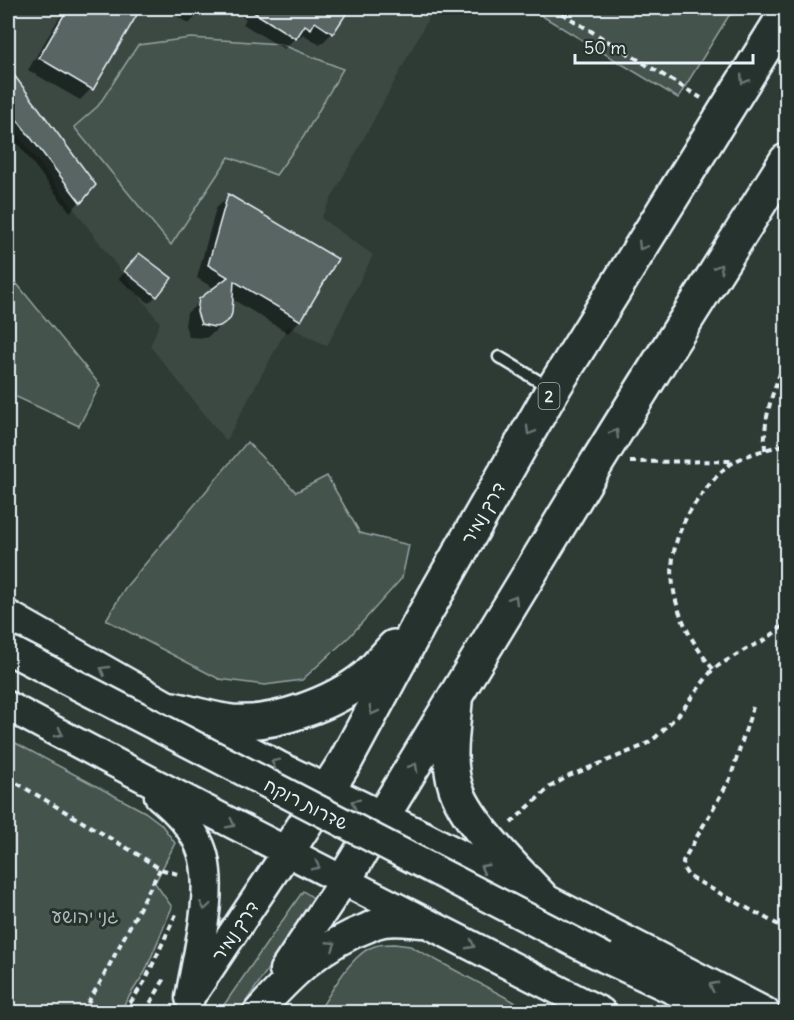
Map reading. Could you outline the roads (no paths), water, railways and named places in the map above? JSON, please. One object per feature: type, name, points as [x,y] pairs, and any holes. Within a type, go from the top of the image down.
[{"type":"highway","name":"דרך נמיר","points":[[287,852],[345,762],[424,615],[553,389],[786,13]]},
{"type":"highway","points":[[344,880],[597,463],[786,161]]},
{"type":"highway","points":[[173,709],[232,722],[294,713],[318,706],[366,676],[424,615]]},
{"type":"highway","points":[[455,696],[452,757],[454,785],[474,821],[491,843],[542,898]]},
{"type":"main road","points":[[8,615],[173,709],[279,766],[765,1012]]},
{"type":"main road","name":"שדרות רוקח","points":[[10,651],[605,958],[721,1012]]},
{"type":"main road","points":[[8,706],[130,772],[601,1012]]},
{"type":"main road","points":[[130,772],[172,807],[200,846],[206,870],[207,895],[184,1005]]},
{"type":"main road","name":"דרך נמיר","points":[[184,1005],[287,852]]},
{"type":"main road","points":[[256,1012],[344,880]]},
{"type":"main road","points":[[256,1012],[282,985],[321,952],[346,935],[382,922],[405,921],[432,925]]},
{"type":"main road","name":"שדרות רוקח","points":[[605,958],[692,1012]]},
{"type":"lane","points":[[499,357],[553,389]]},
{"type":"park label","name":"גני יהושע","points":[[85,916]]}]
